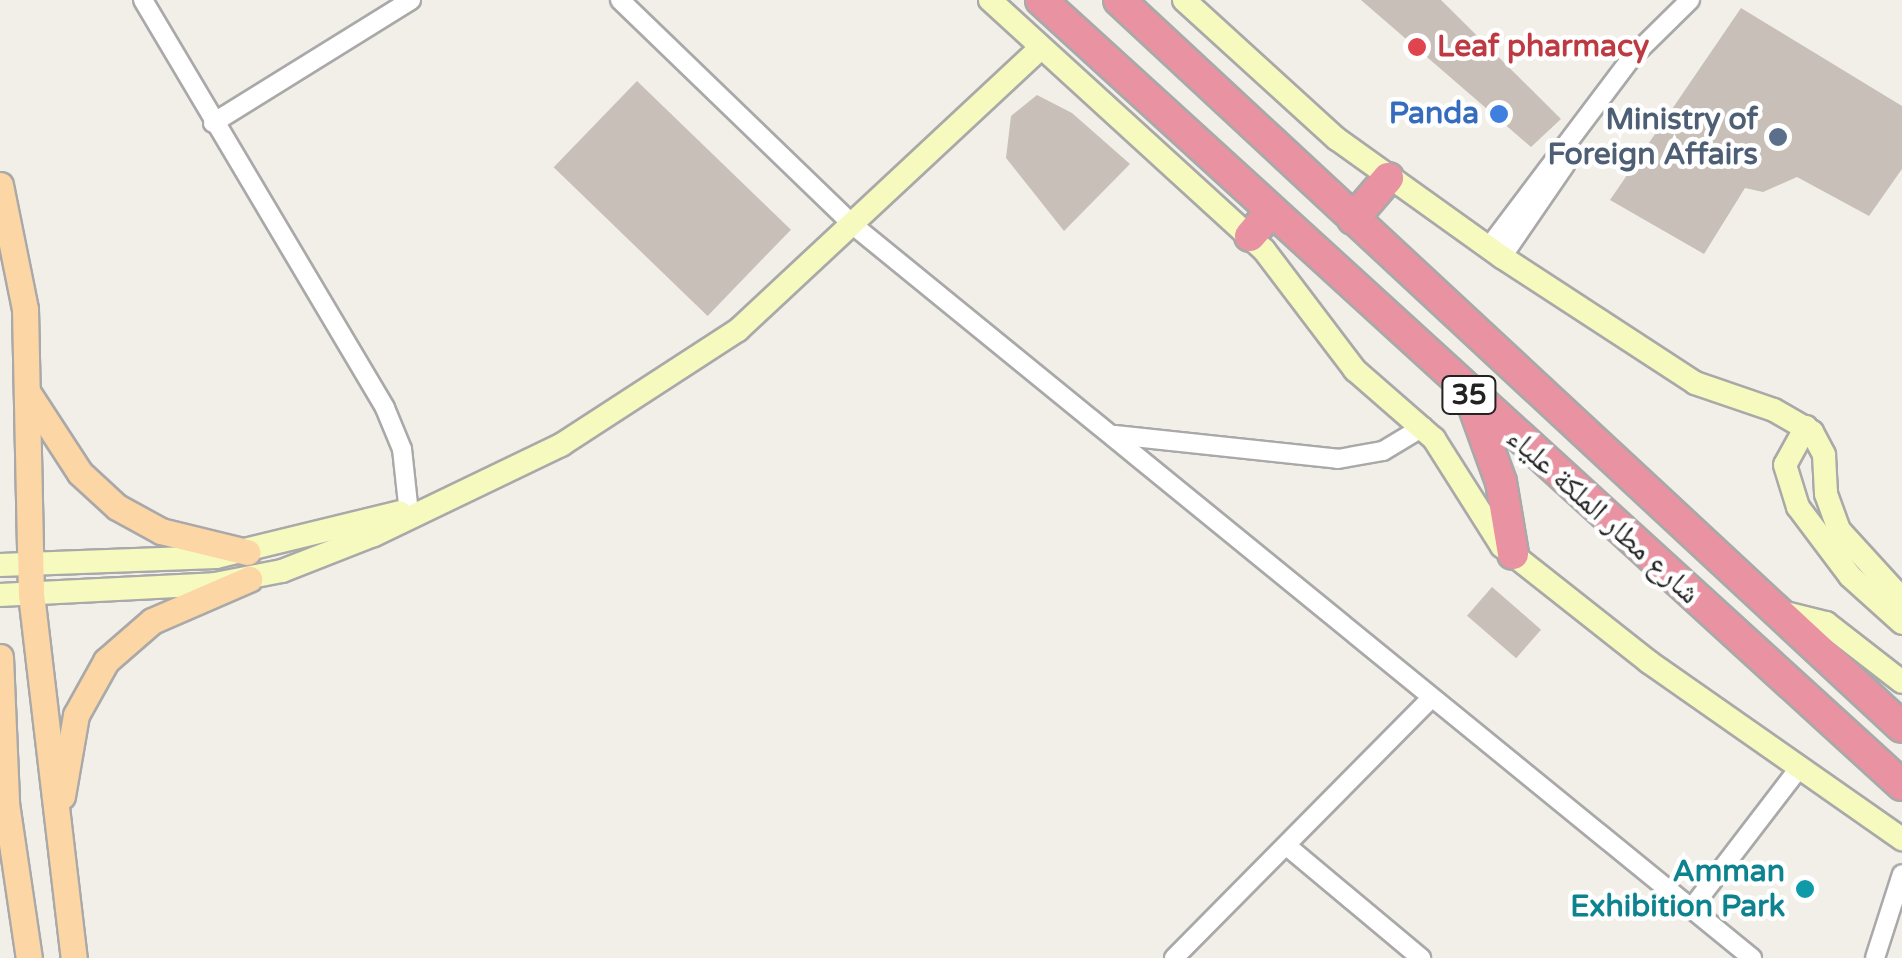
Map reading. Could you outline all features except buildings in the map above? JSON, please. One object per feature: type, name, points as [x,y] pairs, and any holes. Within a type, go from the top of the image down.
[{"type":"highway","name":"شارع مطار الملكة علياء","points":[[1041,0],[1469,395],[1902,786]]},
{"type":"highway","name":"شارع مطار الملكة علياء","points":[[1119,0],[1902,727]]},
{"type":"highway","points":[[1353,219],[1388,178]]},
{"type":"highway","points":[[1250,236],[1272,210]]},
{"type":"highway","points":[[1469,395],[1501,482],[1513,554]]},
{"type":"main road","points":[[0,184],[25,310],[31,594],[74,958]]},
{"type":"main road","points":[[28,393],[80,472],[117,507],[161,531],[247,552]]},
{"type":"main road","points":[[58,836],[76,715],[106,661],[152,621],[249,579]]},
{"type":"main road","points":[[0,657],[6,803]]},
{"type":"main road","points":[[0,776],[29,958]]},
{"type":"street","points":[[143,0],[390,418],[405,465],[408,513]]},
{"type":"street","points":[[213,123],[411,0]]},
{"type":"street","points":[[620,0],[853,225],[1752,958]]},
{"type":"street","points":[[990,0],[1250,236],[1354,370],[1423,427],[1452,464],[1484,526],[1513,554],[1649,662],[1902,839]]},
{"type":"street","points":[[1184,0],[1388,178],[1696,383],[1806,427],[1822,445],[1826,494],[1839,530],[1902,598]]},
{"type":"street","points":[[1212,26],[1214,0]]},
{"type":"street","points":[[1496,252],[1677,4]]},
{"type":"street","points":[[0,595],[249,579],[315,560],[408,513],[560,445],[682,372],[792,284],[1040,48]]},
{"type":"street","points":[[1115,435],[1338,459],[1383,451],[1423,427]]},
{"type":"street","points":[[1806,427],[1786,465],[1798,508],[1850,576],[1902,623]]},
{"type":"street","points":[[0,565],[247,552],[408,513]]},
{"type":"street","points":[[1772,610],[1826,624],[1902,682]]},
{"type":"street","points":[[1174,958],[1431,698]]},
{"type":"street","points":[[1691,909],[1800,767]]},
{"type":"street","points":[[1287,846],[1417,957]]},
{"type":"street","points":[[1875,958],[1902,874]]},
{"type":"place","name":"Leaf pharmacy","points":[[1417,47]]},
{"type":"place","name":"Panda","points":[[1499,114]]},
{"type":"place","name":"Ministry of Foreign Affairs","points":[[1778,137]]},
{"type":"place","name":"Amman Exhibition Park","points":[[1805,889]]}]
